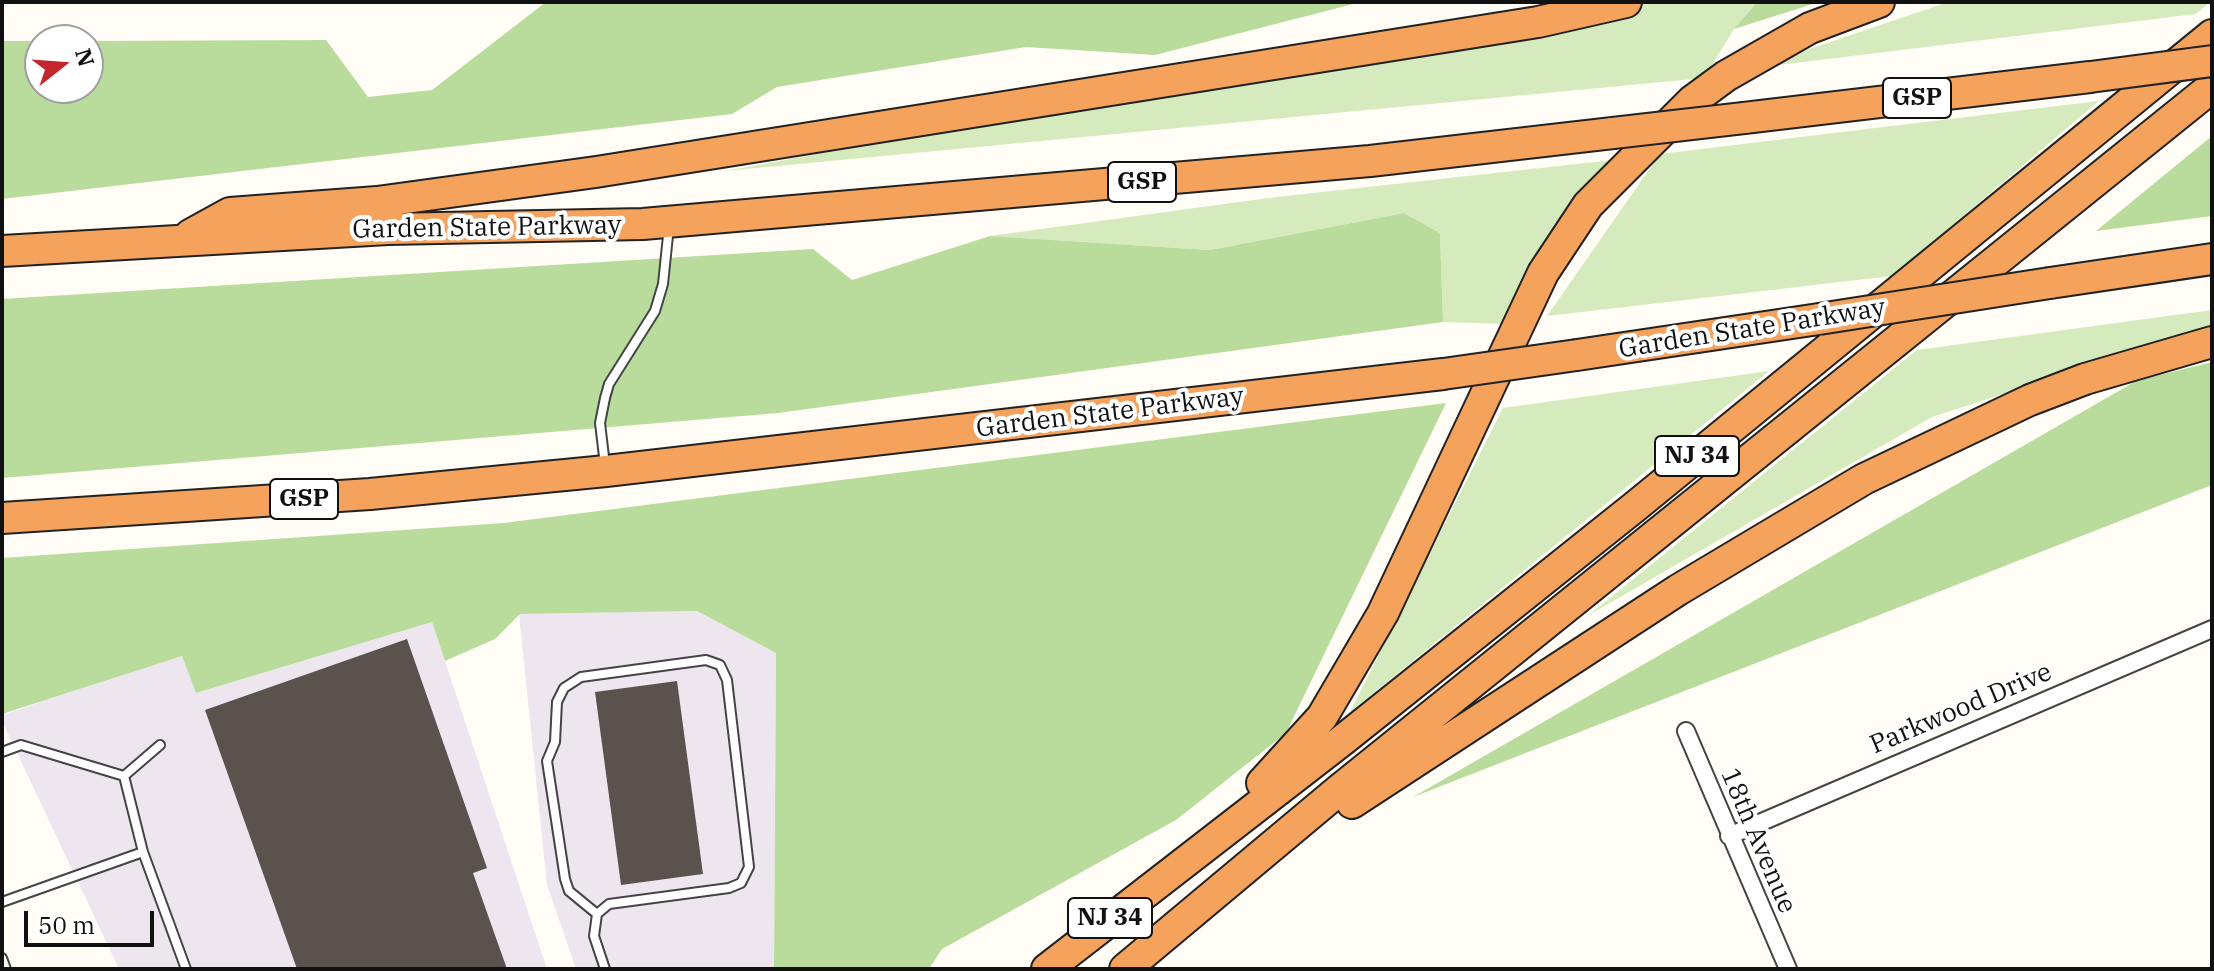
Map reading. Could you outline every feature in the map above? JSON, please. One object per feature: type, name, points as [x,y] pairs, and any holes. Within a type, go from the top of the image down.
[{"type":"highway","points":[[180,240],[230,213],[377,202],[658,163],[1508,27],[1626,2]]},
{"type":"highway","points":[[1174,868],[1278,767],[1333,699],[1412,558],[1543,273],[1588,205],[1681,112],[1726,76],[1810,28],[1879,2]]},
{"type":"highway","name":"NJ 34","points":[[1047,969],[1344,739],[2212,35]]},
{"type":"highway","name":"Garden State Parkway","points":[[2,251],[388,229],[669,222],[1370,161],[2212,61]]},
{"type":"highway","name":"NJ 34","points":[[1256,864],[1339,790],[2212,87]]},
{"type":"highway","name":"Garden State Parkway","points":[[2,518],[355,495],[606,471],[1443,374],[2212,259]]},
{"type":"highway","points":[[2175,265],[2212,274]]},
{"type":"highway","points":[[1125,969],[1256,864],[1678,590],[1864,479],[2030,400],[2128,365],[2212,342]]},
{"type":"street","name":"Parkwood Drive","points":[[1729,836],[2212,629]]},
{"type":"street","name":"18th Avenue","points":[[1686,731],[1788,969]]},
{"type":"lane","points":[[606,471],[600,423],[605,398],[609,384],[655,311],[663,284],[669,222]]},
{"type":"lane","points":[[597,914],[569,891],[565,879],[547,761],[555,742],[557,702],[564,688],[581,677],[706,660],[720,665],[727,680],[749,867],[741,883],[729,888],[609,904],[597,914],[594,936],[605,969]]},
{"type":"lane","points":[[2,752],[21,745],[124,776]]},
{"type":"lane","points":[[124,776],[160,745]]},
{"type":"lane","points":[[124,776],[143,852],[186,969]]},
{"type":"lane","points":[[2,902],[143,852]]},
{"type":"lane","points":[[2,958],[6,969]]},
{"type":"shaded area","points":[[697,611],[776,653],[774,969],[576,969],[547,885],[519,614]]},
{"type":"shaded area","points":[[432,622],[547,969],[119,969],[2,721],[2,715],[182,655],[196,693]]},
{"type":"green space","points":[[546,2],[1361,2],[1155,55],[1026,47],[777,87],[732,114],[2,199],[2,41],[24,41],[24,104],[104,104],[104,41],[326,40],[368,97],[432,90]]},
{"type":"green space","points":[[1644,2],[1757,2],[1734,29],[1704,78],[725,171]]},
{"type":"green space","points":[[1757,2],[1819,2],[1734,29]]},
{"type":"green space","points":[[1948,2],[2210,2],[2196,14],[1754,68]]},
{"type":"green space","points":[[2099,101],[1892,276],[1547,316],[1660,154]]},
{"type":"green space","points":[[2212,136],[2212,216],[2096,231]]},
{"type":"green space","points":[[1613,160],[1506,324],[1443,322],[1440,233],[1404,213],[1210,250],[990,236],[1268,198]]},
{"type":"green space","points":[[1404,213],[1440,233],[1443,322],[778,413],[2,478],[2,299],[813,249],[852,280],[990,236],[1210,250]]},
{"type":"green space","points":[[2212,310],[2212,326],[1932,417],[1589,615],[1917,350]]},
{"type":"green space","points":[[2212,362],[2212,485],[1413,797],[2136,381]]},
{"type":"green space","points":[[1769,371],[1350,712],[1503,408]]},
{"type":"green space","points":[[1446,403],[1286,733],[1176,820],[942,949],[929,969],[774,969],[776,653],[697,611],[520,614],[495,639],[445,661],[432,622],[196,693],[182,656],[2,714],[2,558],[504,523]]},
{"type":"building","points":[[407,639],[487,868],[473,873],[507,969],[297,969],[205,710]]},
{"type":"building","points":[[677,681],[703,874],[621,885],[595,692]]}]
